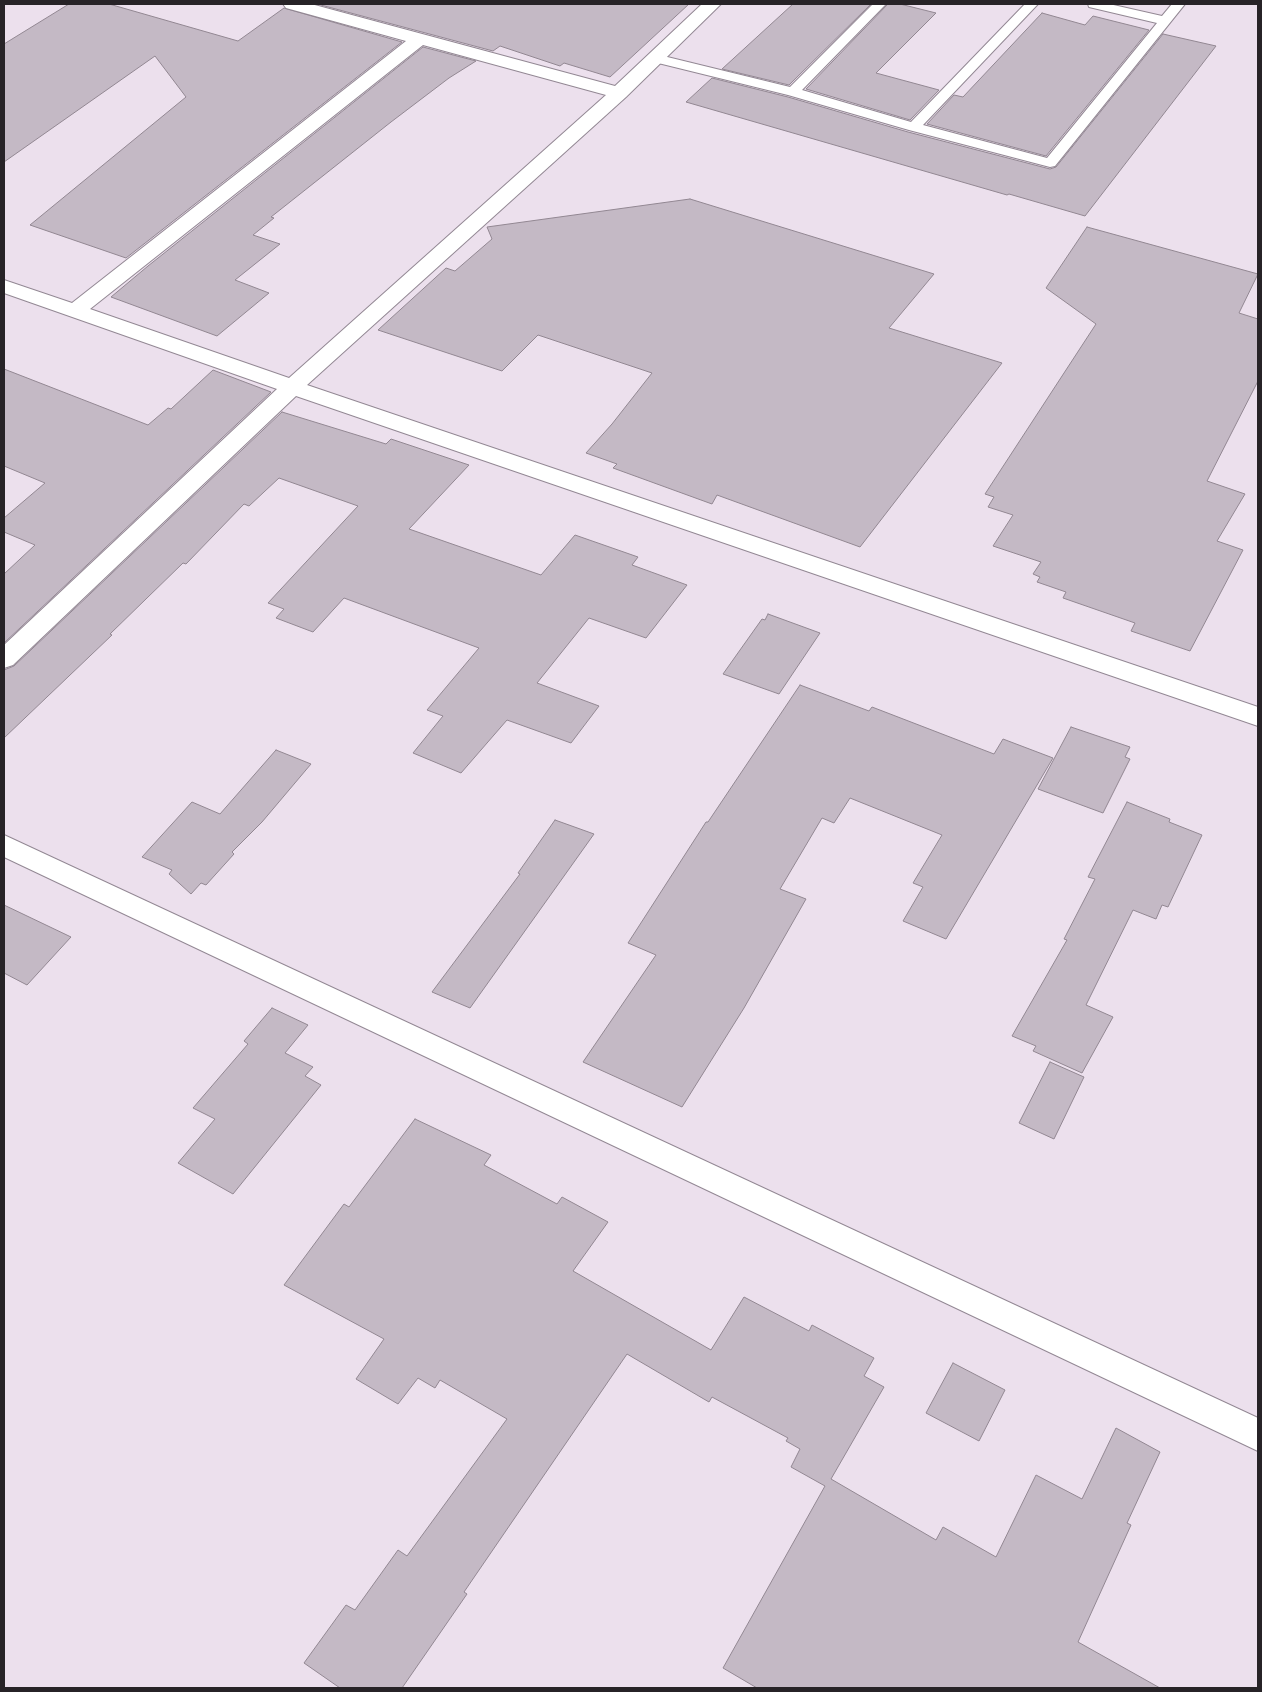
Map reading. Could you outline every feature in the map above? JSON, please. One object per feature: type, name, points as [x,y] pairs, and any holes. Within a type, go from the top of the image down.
[{"type":"street","points":[[292,4],[619,93]]},
{"type":"street","points":[[4,659],[292,387],[619,93],[712,4]]},
{"type":"street","points":[[75,311],[419,39]]},
{"type":"street","points":[[4,286],[292,387],[1258,717]]},
{"type":"street","points":[[4,845],[1258,1435]]},
{"type":"lane","points":[[793,92],[880,4]]},
{"type":"lane","points":[[914,128],[1032,4]]},
{"type":"lane","points":[[1094,4],[1166,21]]},
{"type":"lane","points":[[655,58],[793,92],[914,128],[1050,164],[1179,4]]},
{"type":"building","points":[[69,4],[109,4],[238,41],[284,8],[402,42],[126,258],[30,225],[186,97],[155,56],[4,162],[4,44]]},
{"type":"building","points":[[317,4],[689,4],[610,77],[564,63],[560,66],[500,46],[493,51]]},
{"type":"building","points":[[793,4],[871,4],[789,85],[722,69]]},
{"type":"building","points":[[888,4],[900,4],[936,13],[876,73],[939,90],[910,120],[806,89]]},
{"type":"building","points":[[1042,13],[1085,25],[1093,16],[1149,30],[1046,156],[927,124],[954,95],[963,97]]},
{"type":"building","points":[[1163,34],[1216,46],[1085,216],[686,102],[712,78],[1050,169],[1056,167]]},
{"type":"building","points":[[423,47],[476,61],[449,78],[391,122],[271,217],[274,218],[253,235],[280,244],[235,280],[269,293],[217,336],[111,297],[148,266]]},
{"type":"building","points":[[690,199],[934,274],[889,328],[1002,363],[860,547],[717,495],[712,504],[613,468],[617,464],[586,453],[612,424],[652,373],[538,335],[502,371],[378,330],[446,268],[455,271],[492,239],[487,227]]},
{"type":"building","points":[[1087,227],[1258,274],[1239,313],[1258,319],[1258,381],[1207,481],[1245,494],[1217,541],[1243,550],[1190,651],[1131,631],[1135,623],[1063,598],[1066,592],[1037,582],[1040,577],[1033,574],[1041,562],[993,546],[1013,515],[988,507],[994,497],[985,494],[1096,324],[1046,288]]},
{"type":"building","points":[[4,369],[148,425],[168,408],[171,409],[213,370],[271,392],[4,643],[4,574],[35,545],[4,532],[4,518],[45,483],[4,466]]},
{"type":"building","points":[[282,412],[386,444],[391,439],[469,465],[409,529],[541,575],[575,535],[638,557],[632,565],[687,585],[646,638],[589,618],[537,683],[599,706],[571,743],[507,720],[461,773],[413,753],[443,716],[427,710],[479,648],[344,598],[313,632],[276,618],[284,609],[268,603],[358,506],[279,478],[249,506],[244,504],[186,564],[183,563],[110,634],[112,635],[4,738],[4,670],[14,666]]},
{"type":"building","points":[[768,614],[820,633],[779,694],[723,674],[762,619],[765,620]]},
{"type":"building","points":[[800,685],[869,711],[872,707],[994,754],[1003,739],[1053,758],[946,939],[903,921],[923,887],[913,883],[942,835],[850,798],[834,823],[822,818],[780,889],[806,899],[744,1008],[682,1107],[583,1062],[656,955],[628,943],[706,822],[708,822]]},
{"type":"building","points":[[1071,727],[1130,747],[1125,757],[1130,759],[1103,813],[1038,789]]},
{"type":"building","points":[[276,750],[311,764],[262,822],[232,852],[234,854],[206,885],[201,883],[191,894],[169,874],[172,870],[142,857],[192,802],[220,814]]},
{"type":"building","points":[[1127,802],[1170,819],[1169,822],[1202,835],[1168,907],[1162,905],[1156,919],[1133,910],[1086,1005],[1113,1017],[1082,1073],[1033,1051],[1036,1046],[1012,1036],[1067,940],[1064,939],[1095,879],[1088,877]]},
{"type":"building","points":[[555,820],[594,834],[470,1008],[432,992],[520,874],[518,873]]},
{"type":"building","points":[[4,905],[71,937],[27,985],[4,973]]},
{"type":"building","points":[[272,1008],[308,1025],[285,1053],[313,1067],[305,1076],[321,1085],[233,1194],[178,1163],[215,1119],[193,1108],[248,1044],[244,1041]]},
{"type":"building","points":[[1050,1062],[1084,1077],[1054,1139],[1019,1123]]},
{"type":"building","points":[[415,1119],[491,1155],[484,1165],[557,1204],[562,1197],[608,1222],[573,1271],[711,1350],[744,1297],[809,1331],[812,1325],[874,1358],[864,1376],[884,1387],[831,1479],[936,1540],[943,1527],[996,1557],[1036,1475],[1082,1499],[1116,1428],[1160,1452],[1127,1523],[1131,1525],[1078,1642],[1160,1688],[757,1688],[723,1668],[825,1486],[791,1467],[800,1449],[786,1441],[788,1438],[712,1397],[709,1402],[627,1354],[464,1592],[467,1594],[402,1688],[340,1688],[304,1663],[346,1605],[355,1610],[398,1550],[407,1556],[507,1419],[440,1380],[435,1388],[418,1378],[398,1404],[356,1379],[384,1339],[284,1285],[344,1204],[349,1207]]},
{"type":"building","points":[[953,1363],[1005,1390],[979,1441],[926,1413]]}]
